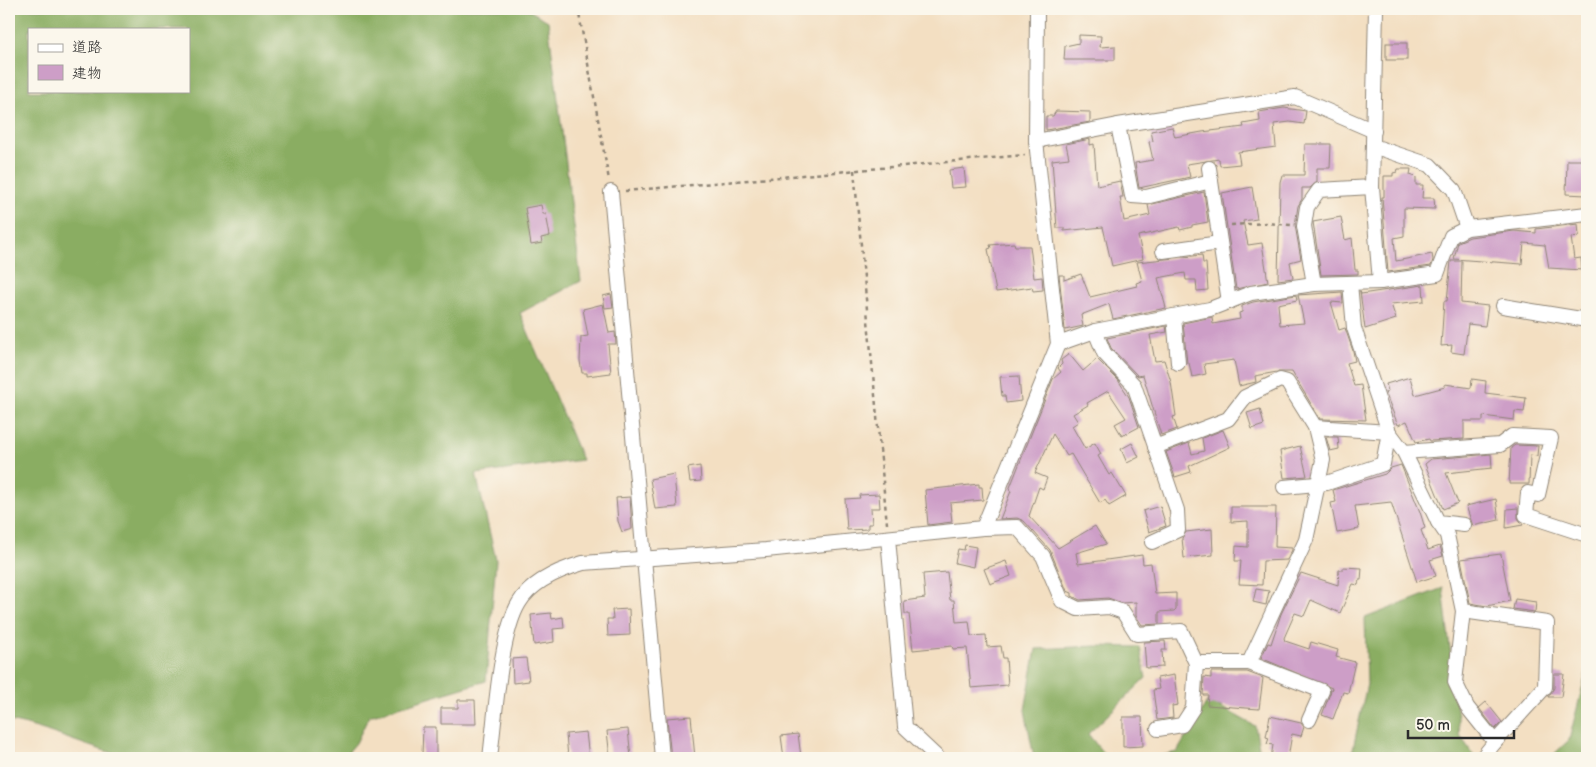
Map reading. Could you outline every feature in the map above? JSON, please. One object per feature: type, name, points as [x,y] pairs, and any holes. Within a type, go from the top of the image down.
[{"type":"street","points":[[983,528],[1058,344],[1036,148],[1037,9]]},
{"type":"street","points":[[1376,9],[1372,187],[1380,282]]},
{"type":"street","points":[[1036,148],[1118,125],[1295,96],[1374,131]]},
{"type":"street","points":[[1118,125],[1132,196],[1146,197],[1210,175],[1229,302]]},
{"type":"street","points":[[1373,146],[1430,165],[1454,190],[1467,228]]},
{"type":"street","points":[[1314,284],[1304,226],[1307,207],[1319,190],[1372,187]]},
{"type":"street","points":[[611,192],[646,560],[662,758]]},
{"type":"street","points":[[1058,344],[1095,331],[1210,310],[1251,293],[1314,284],[1380,282],[1437,274],[1451,236],[1467,228],[1587,214]]},
{"type":"street","points":[[1163,251],[1220,243]]},
{"type":"street","points":[[1350,284],[1354,328],[1389,432],[1404,452],[1438,522],[1447,535],[1463,611],[1455,682],[1467,707],[1495,742]]},
{"type":"street","points":[[1503,306],[1587,320]]},
{"type":"street","points":[[1174,316],[1178,363]]},
{"type":"street","points":[[1095,331],[1104,354],[1134,385],[1177,510],[1178,530],[1152,542]]},
{"type":"street","points":[[1155,447],[1228,419],[1245,397],[1280,380],[1286,382],[1314,427],[1323,460],[1306,540],[1249,663]]},
{"type":"street","points":[[1314,427],[1389,432]]},
{"type":"street","points":[[1284,486],[1327,483],[1384,464],[1389,432]]},
{"type":"street","points":[[1404,452],[1500,446],[1512,436],[1551,438],[1538,495],[1528,493],[1526,514],[1587,534]]},
{"type":"street","points":[[1438,522],[1464,525]]},
{"type":"street","points":[[490,758],[507,635],[519,602],[541,581],[560,570],[583,563],[646,560],[983,528],[1017,527],[1043,556],[1062,602],[1078,609],[1109,607],[1123,612],[1137,634],[1181,631],[1196,663],[1192,708],[1182,725],[1158,728]]},
{"type":"street","points":[[888,538],[905,727],[938,758]]},
{"type":"street","points":[[1463,611],[1547,623],[1545,687],[1482,758]]},
{"type":"street","points":[[1196,663],[1249,663],[1322,691],[1309,720]]},
{"type":"path","points":[[575,9],[579,14],[611,192],[854,170],[1036,148]]},
{"type":"path","points":[[854,170],[888,538]]},
{"type":"path","points":[[1217,226],[1267,223],[1304,226]]},
{"type":"green space","points":[[9,9],[527,9],[548,21],[581,281],[520,313],[582,460],[476,474],[496,560],[486,681],[369,716],[356,743],[343,758],[137,758],[105,751],[9,721]]},
{"type":"green space","points":[[1443,588],[1460,735],[1475,758],[1351,758],[1367,684],[1365,618]]},
{"type":"green space","points":[[1096,646],[1140,647],[1146,678],[1088,734],[1107,758],[1034,758],[1025,710],[1036,649]]},
{"type":"green space","points":[[1587,669],[1587,758],[1550,758],[1569,740]]},
{"type":"green space","points":[[1208,700],[1255,726],[1261,758],[1152,758],[1177,752]]},
{"type":"building","points":[[1079,35],[1101,36],[1100,47],[1115,46],[1115,60],[1064,60],[1065,46],[1079,43]]},
{"type":"building","points":[[1386,43],[1407,43],[1407,60],[1386,60]]},
{"type":"building","points":[[1284,108],[1306,111],[1304,124],[1290,122],[1274,124],[1276,147],[1238,152],[1240,164],[1220,166],[1219,159],[1187,164],[1190,177],[1139,188],[1135,163],[1153,160],[1149,142],[1153,141],[1151,131],[1172,127],[1175,137],[1244,127],[1243,124],[1260,121],[1259,112]]},
{"type":"building","points":[[1056,111],[1090,112],[1090,122],[1046,130],[1046,116],[1053,116]]},
{"type":"building","points":[[1090,139],[1090,145],[1094,144],[1097,186],[1120,181],[1123,197],[1120,197],[1124,221],[1150,215],[1148,205],[1204,192],[1208,222],[1192,225],[1192,227],[1180,230],[1179,227],[1138,236],[1143,259],[1112,266],[1103,227],[1064,231],[1064,228],[1057,228],[1052,160],[1069,158],[1066,144]]},
{"type":"building","points":[[1305,144],[1331,144],[1330,168],[1317,168],[1317,182],[1310,188],[1302,188],[1302,199],[1298,206],[1295,225],[1301,259],[1290,262],[1293,278],[1278,280],[1280,182],[1282,175],[1304,175]]},
{"type":"building","points":[[1567,160],[1587,160],[1586,195],[1566,194]]},
{"type":"building","points":[[964,168],[966,187],[951,188],[949,170]]},
{"type":"building","points":[[1398,169],[1411,169],[1410,175],[1416,177],[1416,185],[1423,185],[1422,198],[1434,198],[1435,209],[1404,208],[1404,236],[1394,238],[1396,261],[1432,254],[1433,260],[1431,266],[1388,272],[1382,197],[1384,197],[1384,176],[1393,176],[1393,173],[1397,172]]},
{"type":"building","points":[[1252,187],[1257,219],[1243,221],[1248,245],[1262,243],[1268,282],[1236,289],[1222,193]]},
{"type":"building","points":[[541,205],[543,214],[546,214],[550,236],[541,238],[542,243],[531,245],[525,208]]},
{"type":"building","points":[[1341,217],[1345,240],[1352,238],[1355,270],[1358,270],[1358,274],[1321,275],[1313,222]]},
{"type":"building","points":[[1578,224],[1579,236],[1571,237],[1574,259],[1581,258],[1582,270],[1549,268],[1545,245],[1524,243],[1522,264],[1454,259],[1458,242],[1470,237],[1514,231],[1536,233],[1536,229]]},
{"type":"building","points":[[1014,243],[1015,246],[1030,246],[1034,278],[1042,277],[1043,290],[1033,291],[1032,287],[996,292],[988,249],[991,248],[990,245]]},
{"type":"building","points":[[1202,255],[1203,263],[1206,263],[1208,290],[1197,291],[1196,280],[1186,280],[1185,273],[1158,278],[1166,308],[1113,319],[1109,304],[1081,315],[1083,326],[1065,330],[1059,275],[1064,275],[1064,280],[1081,274],[1090,297],[1137,286],[1136,283],[1142,281],[1137,262]]},
{"type":"building","points":[[1451,261],[1462,261],[1461,303],[1488,306],[1485,326],[1468,324],[1464,354],[1451,352],[1452,345],[1441,346],[1444,301],[1447,301]]},
{"type":"building","points":[[1423,285],[1424,301],[1391,304],[1396,319],[1365,329],[1360,291],[1361,294]]},
{"type":"building","points":[[1342,292],[1343,303],[1331,302],[1339,330],[1345,328],[1353,351],[1355,361],[1347,363],[1354,386],[1361,385],[1366,420],[1320,419],[1292,372],[1277,372],[1255,376],[1256,382],[1239,386],[1234,360],[1204,364],[1206,374],[1192,377],[1189,363],[1187,363],[1183,323],[1212,317],[1213,324],[1240,319],[1239,313],[1242,312],[1242,306],[1253,302],[1296,295],[1297,300],[1278,304],[1280,325],[1304,323],[1298,295]]},
{"type":"building","points":[[611,294],[613,307],[605,308],[603,296]]},
{"type":"building","points":[[603,304],[609,333],[615,332],[616,344],[608,344],[611,373],[587,376],[587,373],[582,373],[580,361],[581,337],[588,336],[583,309]]},
{"type":"building","points":[[1166,326],[1167,332],[1150,335],[1155,361],[1164,360],[1171,382],[1176,416],[1173,417],[1177,429],[1161,435],[1143,375],[1138,376],[1111,348],[1107,338]]},
{"type":"building","points":[[1069,354],[1083,371],[1097,359],[1118,380],[1129,397],[1139,427],[1122,436],[1115,424],[1126,418],[1108,391],[1087,403],[1088,405],[1073,414],[1078,422],[1072,426],[1085,449],[1095,443],[1101,454],[1098,456],[1109,475],[1112,473],[1126,496],[1109,506],[1105,500],[1100,503],[1071,454],[1067,456],[1053,434],[1035,473],[1047,478],[1043,489],[1039,487],[1029,516],[1058,548],[1095,526],[1106,544],[1076,553],[1078,564],[1142,555],[1143,564],[1151,563],[1155,594],[1176,593],[1176,609],[1174,611],[1159,612],[1159,624],[1142,625],[1136,616],[1136,602],[1122,603],[1108,598],[1080,600],[1072,596],[1072,593],[1067,591],[1050,550],[1024,521],[1017,518],[1000,519],[1011,491],[1009,490],[1053,379],[1061,372],[1058,368],[1062,364],[1061,360]]},
{"type":"building","points":[[1019,376],[1021,401],[1006,403],[1005,396],[1002,396],[1000,377]]},
{"type":"building","points":[[1410,377],[1415,395],[1445,387],[1445,384],[1471,388],[1472,379],[1486,381],[1485,393],[1526,398],[1524,412],[1515,411],[1514,420],[1483,416],[1483,421],[1464,421],[1464,439],[1430,441],[1429,439],[1416,442],[1407,421],[1398,425],[1385,392],[1388,391],[1386,384]]},
{"type":"building","points":[[1260,409],[1264,425],[1252,429],[1247,413]]},
{"type":"building","points":[[1223,430],[1230,447],[1189,466],[1191,472],[1175,477],[1166,452],[1189,443],[1192,454],[1204,451],[1202,438]]},
{"type":"building","points":[[1326,437],[1338,437],[1339,449],[1330,451]]},
{"type":"building","points":[[1132,443],[1139,457],[1127,463],[1121,449]]},
{"type":"building","points":[[1515,445],[1538,446],[1537,456],[1530,455],[1529,484],[1509,484],[1511,448]]},
{"type":"building","points":[[1300,446],[1307,476],[1284,478],[1280,451]]},
{"type":"building","points":[[1491,454],[1492,468],[1446,473],[1458,503],[1443,509],[1425,464],[1431,459]]},
{"type":"building","points":[[1401,465],[1420,512],[1425,528],[1421,530],[1428,550],[1440,546],[1443,556],[1430,560],[1436,576],[1417,582],[1391,502],[1355,506],[1359,529],[1337,533],[1331,503],[1336,502],[1333,490],[1385,474],[1391,468]]},
{"type":"building","points":[[700,466],[701,481],[690,482],[688,468]]},
{"type":"building","points":[[674,474],[677,507],[655,509],[650,479]]},
{"type":"building","points":[[979,484],[979,487],[982,487],[983,500],[950,503],[952,522],[928,525],[925,490]]},
{"type":"building","points":[[879,494],[880,508],[871,508],[872,524],[868,524],[868,529],[847,530],[845,499],[860,498],[859,495]]},
{"type":"building","points":[[630,497],[632,529],[622,532],[618,521],[616,498]]},
{"type":"building","points":[[1496,499],[1499,520],[1473,526],[1466,506]]},
{"type":"building","points":[[1160,506],[1166,526],[1149,532],[1143,511]]},
{"type":"building","points":[[1231,507],[1276,507],[1275,547],[1292,548],[1292,550],[1287,560],[1263,561],[1262,585],[1239,584],[1241,561],[1235,561],[1236,546],[1248,547],[1248,521],[1231,522]]},
{"type":"building","points":[[1518,508],[1518,518],[1523,525],[1506,528],[1507,509]]},
{"type":"building","points":[[1212,529],[1213,555],[1184,558],[1182,538],[1186,532]]},
{"type":"building","points":[[965,545],[976,547],[973,567],[955,563],[958,549],[964,550]]},
{"type":"building","points":[[1501,554],[1510,601],[1487,606],[1470,603],[1461,559]]},
{"type":"building","points":[[1006,561],[1011,576],[990,584],[984,569]]},
{"type":"building","points":[[1343,567],[1362,568],[1361,580],[1359,580],[1358,585],[1353,584],[1340,613],[1311,600],[1304,616],[1295,613],[1284,638],[1285,641],[1309,649],[1311,642],[1338,650],[1336,657],[1355,662],[1348,693],[1343,692],[1333,719],[1322,715],[1332,688],[1261,658],[1268,643],[1271,644],[1281,614],[1301,573],[1338,585],[1339,570],[1343,570]]},
{"type":"building","points":[[947,572],[950,600],[954,600],[956,622],[969,621],[971,636],[986,635],[987,647],[1001,646],[1003,658],[1006,658],[1008,685],[971,688],[967,648],[953,649],[952,646],[913,650],[909,614],[905,614],[904,601],[925,598],[923,574]]},
{"type":"building","points":[[1256,589],[1269,591],[1266,605],[1253,602]]},
{"type":"building","points":[[1515,599],[1536,602],[1535,612],[1513,609]]},
{"type":"building","points":[[629,609],[630,635],[608,636],[607,619],[613,619],[612,610]]},
{"type":"building","points":[[551,613],[552,619],[563,617],[564,628],[553,629],[554,642],[534,645],[531,615]]},
{"type":"building","points":[[1165,641],[1166,650],[1162,650],[1163,667],[1146,668],[1144,642]]},
{"type":"building","points":[[526,658],[529,681],[513,683],[512,659]]},
{"type":"building","points":[[1211,672],[1247,672],[1263,678],[1259,709],[1207,705],[1208,695],[1203,695],[1204,677],[1211,678]]},
{"type":"building","points":[[1554,674],[1564,674],[1561,697],[1548,697],[1554,688]]},
{"type":"building","points":[[1174,675],[1178,705],[1172,706],[1173,718],[1157,720],[1153,690],[1159,689],[1157,678]]},
{"type":"building","points":[[458,700],[475,700],[476,724],[441,724],[441,708],[458,708]]},
{"type":"building","points":[[1486,702],[1502,722],[1495,729],[1479,708]]},
{"type":"building","points":[[691,716],[695,758],[671,758],[667,718]]},
{"type":"building","points":[[1270,716],[1301,723],[1304,727],[1301,736],[1292,734],[1288,758],[1271,758],[1273,745],[1267,744],[1269,738],[1266,737]]},
{"type":"building","points":[[1123,717],[1142,717],[1143,746],[1123,747]]},
{"type":"building","points":[[423,727],[436,727],[436,756],[422,755]]},
{"type":"building","points":[[628,729],[631,758],[610,758],[607,731]]},
{"type":"building","points":[[586,732],[589,758],[568,758],[566,734]]},
{"type":"building","points":[[798,734],[801,757],[784,758],[781,736]]}]
